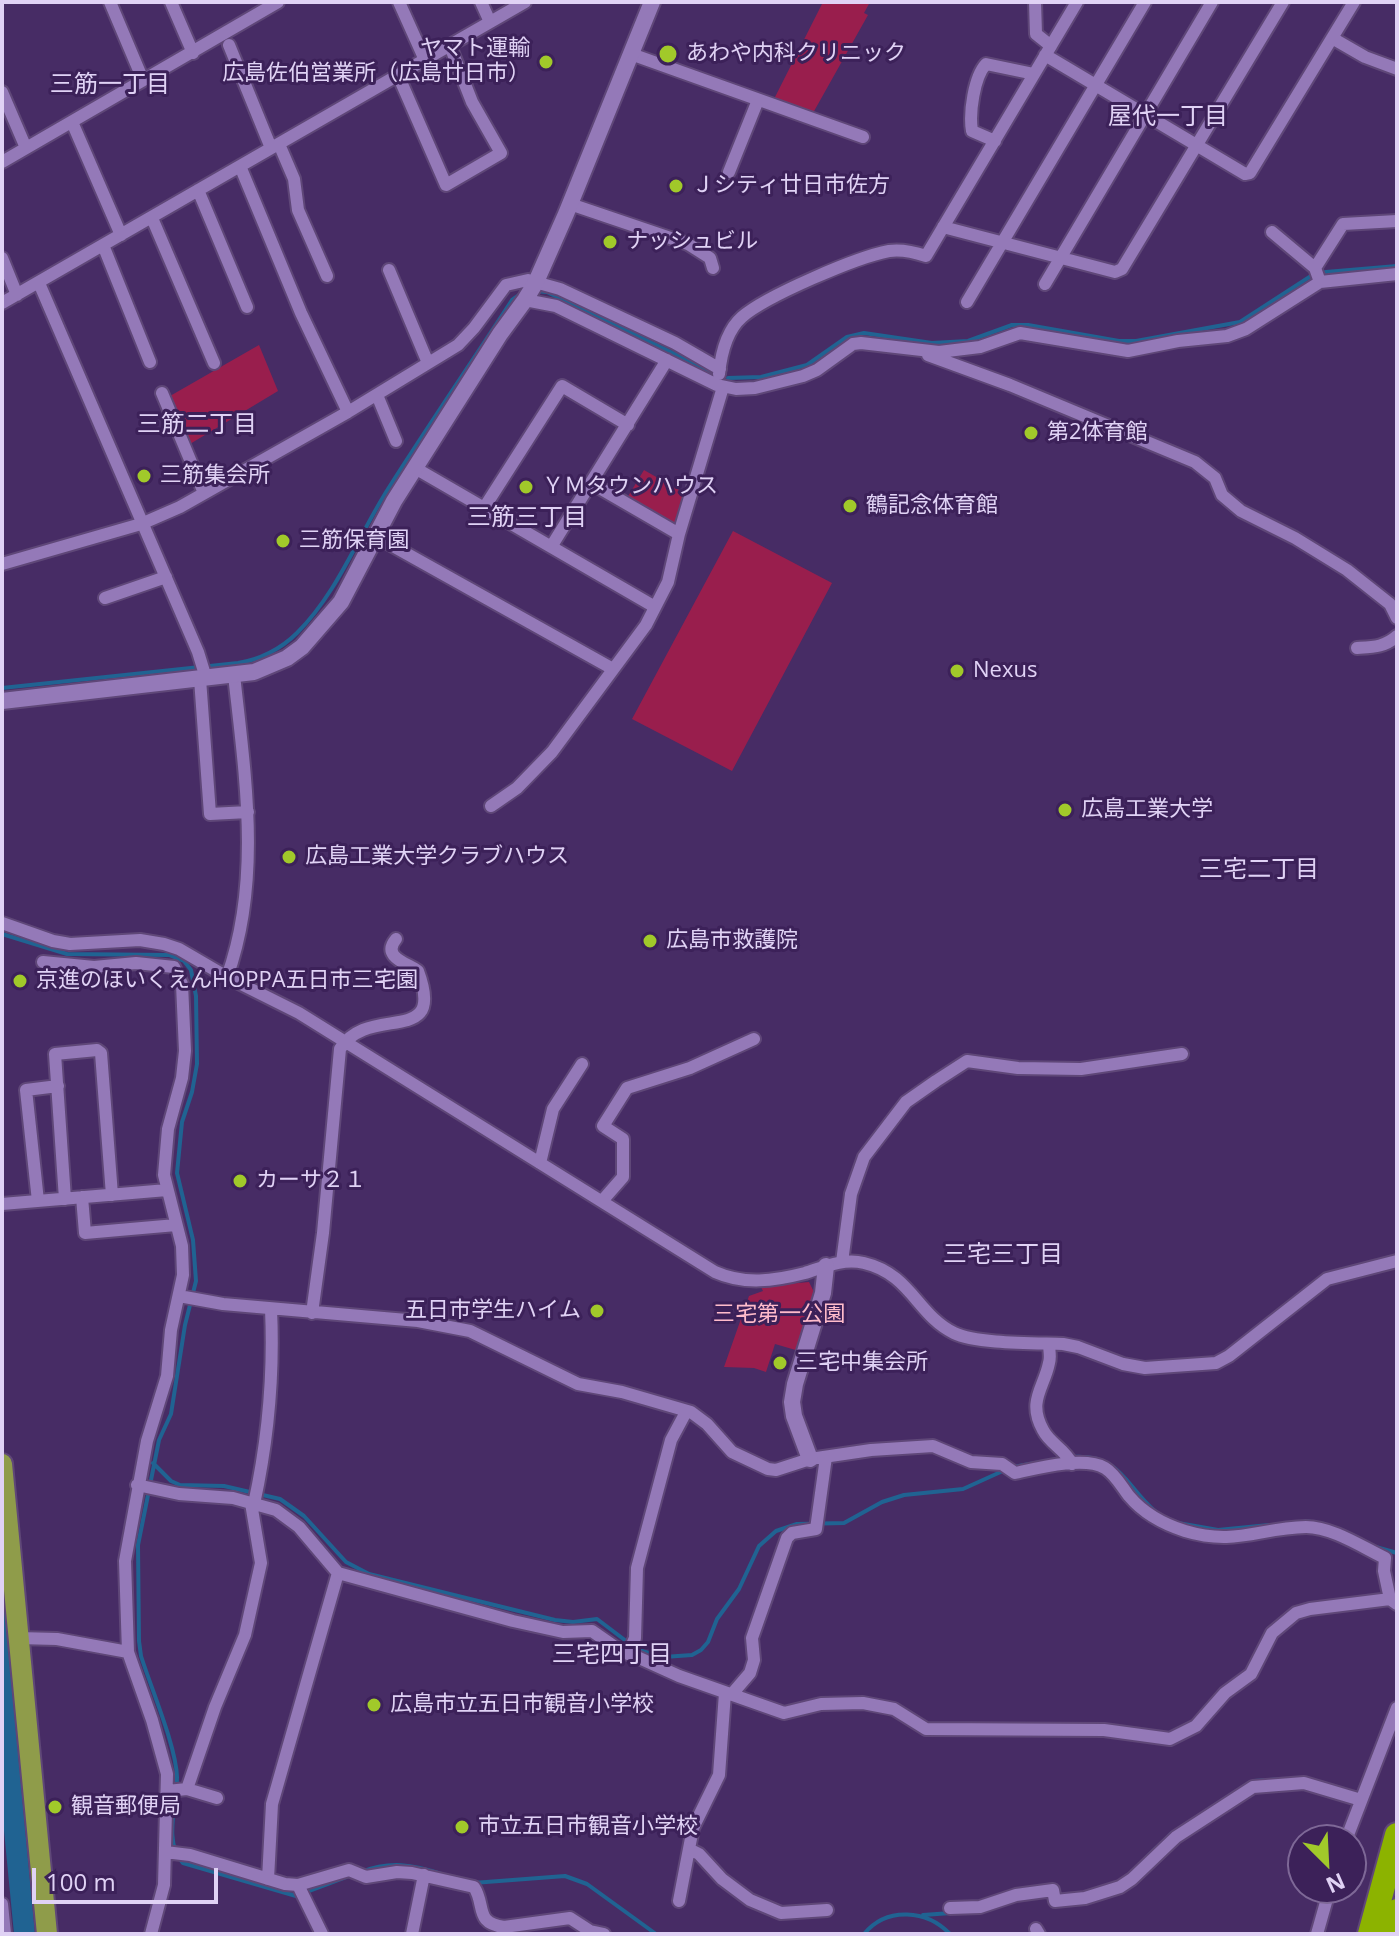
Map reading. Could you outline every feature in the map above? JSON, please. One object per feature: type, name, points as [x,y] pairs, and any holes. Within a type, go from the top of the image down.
[{"type":"highway","points":[[1370,1934],[1397,1835]]},
{"type":"highway","points":[[1391,1934],[1397,1911]]},
{"type":"main road","points":[[2,1464],[7,1591],[18,1638],[47,1934]]},
{"type":"street","points":[[110,2],[143,80]]},
{"type":"street","points":[[171,2],[193,53]]},
{"type":"street","points":[[2,162],[278,2]]},
{"type":"street","points":[[399,2],[425,60]]},
{"type":"street","points":[[481,2],[490,22]]},
{"type":"street","points":[[2,303],[525,2]]},
{"type":"street","points":[[2,701],[234,675],[273,665],[312,638],[342,600],[415,468],[536,282],[652,2]]},
{"type":"street","points":[[1035,2],[1036,34],[1048,51],[1245,174],[1250,173],[1354,2]]},
{"type":"street","points":[[491,806],[517,788],[552,752],[613,669],[668,582],[720,386],[720,369],[727,340],[743,316],[777,296],[855,261],[891,250],[926,256],[1077,2]]},
{"type":"street","points":[[967,302],[1145,2]]},
{"type":"street","points":[[1045,284],[1212,2]]},
{"type":"street","points":[[943,227],[1115,272],[1122,269],[1283,2]]},
{"type":"street","points":[[1332,38],[1365,57],[1397,69]]},
{"type":"street","points":[[229,45],[275,146],[294,179],[298,210],[327,276]]},
{"type":"street","points":[[398,75],[446,185],[501,153],[472,102],[450,46]]},
{"type":"street","points":[[631,54],[863,137]]},
{"type":"street","points":[[995,141],[972,131],[971,118],[980,71],[986,64],[1034,74]]},
{"type":"street","points":[[2,92],[26,148]]},
{"type":"street","points":[[729,172],[758,100]]},
{"type":"street","points":[[72,122],[121,235]]},
{"type":"street","points":[[240,166],[301,313],[348,412]]},
{"type":"street","points":[[198,190],[247,307]]},
{"type":"street","points":[[570,204],[688,244],[710,258],[713,268]]},
{"type":"street","points":[[152,218],[214,363]]},
{"type":"street","points":[[1315,268],[1343,224],[1397,221]]},
{"type":"street","points":[[1272,232],[1315,268],[1320,282]]},
{"type":"street","points":[[103,245],[150,362]]},
{"type":"street","points":[[2,258],[17,295]]},
{"type":"street","points":[[389,270],[428,363]]},
{"type":"street","points":[[526,300],[556,306],[720,386],[755,388],[803,376],[817,370],[853,344],[861,343],[918,351],[980,347],[1020,333],[1120,351],[1227,336],[1240,332],[1320,282],[1397,274]]},
{"type":"street","points":[[2,564],[141,524],[171,512],[428,363],[466,337],[506,285],[528,280],[584,299],[675,343],[720,369]]},
{"type":"street","points":[[39,283],[200,659],[204,677],[210,814],[248,812]]},
{"type":"street","points":[[918,351],[1010,385],[1195,462],[1215,478],[1222,495],[1241,511],[1295,538],[1347,570],[1377,597],[1390,604],[1396,616]]},
{"type":"street","points":[[551,547],[667,360]]},
{"type":"street","points":[[484,508],[562,386],[628,425]]},
{"type":"street","points":[[162,393],[204,493]]},
{"type":"street","points":[[377,395],[396,441]]},
{"type":"street","points":[[415,468],[655,607]]},
{"type":"street","points":[[591,483],[679,534]]},
{"type":"street","points":[[375,536],[613,669]]},
{"type":"street","points":[[105,598],[166,577]]},
{"type":"street","points":[[1357,648],[1390,643],[1397,636]]},
{"type":"street","points":[[227,977],[238,934],[246,879],[248,812],[234,675]]},
{"type":"street","points":[[2,923],[70,944],[140,940],[227,977],[299,1013],[715,1272],[736,1281],[760,1281],[834,1264],[864,1263],[887,1270],[956,1334],[978,1339],[1078,1347],[1123,1364],[1145,1368],[1216,1363],[1327,1279],[1397,1261]]},
{"type":"street","points":[[312,1313],[323,1233],[340,1049],[345,1041],[369,1027],[410,1021],[421,1014],[424,1006],[418,971],[395,958],[391,945],[396,939]]},
{"type":"street","points":[[43,962],[94,967],[177,958]]},
{"type":"street","points":[[151,1934],[172,1853],[168,1791],[165,1763],[128,1652],[125,1561],[147,1441],[167,1376],[171,1330],[181,1296],[184,1262],[164,1167],[185,1051],[182,984],[177,958]]},
{"type":"street","points":[[602,1201],[623,1177],[623,1139],[603,1126],[627,1088],[690,1068],[754,1039]]},
{"type":"street","points":[[65,1199],[55,1054],[97,1050],[101,1053],[112,1195]]},
{"type":"street","points":[[679,1901],[693,1828],[719,1775],[728,1694],[750,1673],[754,1660],[752,1638],[787,1538],[795,1532],[816,1529],[818,1458],[794,1416],[792,1402],[864,1157],[906,1102],[967,1061],[1018,1068],[1069,1069],[1182,1054]]},
{"type":"street","points":[[540,1163],[553,1109],[582,1064]]},
{"type":"street","points":[[38,1201],[26,1090],[58,1086]]},
{"type":"street","points":[[2,1204],[167,1190]]},
{"type":"street","points":[[82,1197],[85,1233],[176,1225]]},
{"type":"street","points":[[139,1485],[179,1494],[255,1498],[289,1519],[338,1573],[513,1621],[563,1632],[592,1631],[728,1694],[788,1714],[821,1704],[850,1702],[894,1709],[926,1729],[1104,1730],[1170,1739],[1196,1726],[1225,1693],[1251,1674],[1272,1633],[1296,1613],[1393,1601],[1384,1571],[1385,1558],[1334,1535],[1307,1527],[1223,1539],[1185,1531],[1152,1517],[1131,1499],[1105,1468],[1069,1459],[1015,1473],[1008,1468],[971,1462],[933,1446],[818,1458],[785,1468],[768,1469],[732,1452],[702,1419],[691,1412],[578,1384],[470,1331],[418,1321],[271,1309],[181,1296]]},
{"type":"street","points":[[186,1790],[215,1707],[245,1635],[261,1563],[255,1498],[271,1388],[271,1309]]},
{"type":"street","points":[[1049,1344],[1049,1362],[1038,1393],[1038,1420],[1046,1436],[1069,1459]]},
{"type":"street","points":[[631,1649],[637,1568],[671,1440],[686,1412]]},
{"type":"street","points":[[268,1879],[272,1804],[338,1573]]},
{"type":"street","points":[[18,1638],[57,1639],[128,1652]]},
{"type":"street","points":[[1352,1824],[1397,1708]]},
{"type":"street","points":[[950,1908],[980,1907],[1016,1895],[1053,1890],[1055,1901],[1085,1898],[1120,1887],[1176,1837],[1253,1787],[1304,1783],[1361,1800]]},
{"type":"street","points":[[168,1791],[186,1790],[217,1798]]},
{"type":"street","points":[[689,1849],[699,1854],[722,1879],[750,1900],[781,1913],[827,1910]]},
{"type":"street","points":[[172,1853],[301,1891],[349,1870],[362,1876],[397,1872],[424,1875],[474,1887],[491,1930],[524,1929],[570,1918],[586,1929],[604,1934]]},
{"type":"street","points":[[412,1934],[424,1875]]},
{"type":"street","points":[[301,1891],[322,1934]]},
{"type":"street","points":[[2,1904],[5,1934]]},
{"type":"street","points":[[1317,1934],[1325,1904]]},
{"type":"green space","points":[[823,2],[870,2],[864,13],[868,15],[813,113],[773,101]]},
{"type":"green space","points":[[259,345],[278,391],[190,444],[170,396]]},
{"type":"green space","points":[[644,470],[686,494],[679,527],[627,498]]},
{"type":"green space","points":[[733,531],[832,583],[732,771],[632,719]]},
{"type":"green space","name":"三宅第一公園","points":[[809,1282],[815,1294],[799,1351],[775,1344],[766,1372],[754,1368],[724,1367],[749,1296],[763,1291],[761,1287]]},
{"type":"water","points":[[2,1582],[35,1934],[14,1934],[2,1810]]},
{"type":"waterway","points":[[728,378],[761,377],[807,365],[847,337],[864,333],[932,343],[968,341],[1012,325],[1028,325],[1119,341],[1136,341],[1240,322],[1311,276],[1397,266]]},
{"type":"waterway","points":[[535,291],[547,292],[710,371]]},
{"type":"waterway","points":[[2,688],[246,662],[284,644],[324,600],[403,465],[512,300],[522,293]]},
{"type":"waterway","points":[[2,934],[67,954],[169,955],[184,961],[191,970],[196,996],[197,1064],[182,1122],[177,1173],[193,1240],[196,1281],[185,1325],[171,1414],[159,1440],[138,1545],[141,1656],[176,1764],[172,1834],[177,1855],[183,1863],[296,1896],[352,1875]]},
{"type":"waterway","points":[[1072,1457],[1089,1457],[1112,1466],[1156,1512]]},
{"type":"waterway","points":[[1013,1467],[1063,1458]]},
{"type":"waterway","points":[[153,1463],[171,1481],[180,1485],[224,1486],[280,1499],[304,1516],[346,1562],[369,1574],[555,1620],[573,1622],[597,1619],[638,1650],[664,1657],[692,1655],[701,1650],[708,1642],[717,1619],[739,1589],[759,1546],[776,1531],[797,1524],[844,1523],[882,1502],[904,1495],[963,1489],[1005,1470]]},
{"type":"waterway","points":[[1305,1521],[1324,1524]]},
{"type":"waterway","points":[[1178,1523],[1218,1530],[1269,1525]]},
{"type":"waterway","points":[[1376,1547],[1397,1553]]},
{"type":"waterway","points":[[1254,1781],[1285,1779]]},
{"type":"waterway","points":[[1203,1813],[1246,1785]]},
{"type":"waterway","points":[[1147,1857],[1172,1833]]},
{"type":"waterway","points":[[361,1872],[381,1866],[401,1865],[441,1874]]},
{"type":"waterway","points":[[473,1883],[565,1876],[587,1884],[656,1934]]},
{"type":"waterway","points":[[923,1915],[951,1913]]},
{"type":"waterway","points":[[864,1934],[884,1919],[907,1914],[930,1920],[950,1934]]},
{"type":"place","name":"あわや内科クリニック","points":[[668,54]]},
{"type":"place","name":"ヤマト運輸 広島佐伯営業所（広島廿日市）","points":[[546,62]]},
{"type":"place","name":"Ｊシティ廿日市佐方","points":[[676,186]]},
{"type":"place","name":"ナッシュビル","points":[[610,242]]},
{"type":"place","name":"第2体育館","points":[[1031,433]]},
{"type":"place","name":"三筋集会所","points":[[144,476]]},
{"type":"place","name":"ＹＭタウンハウス","points":[[526,487]]},
{"type":"place","name":"鶴記念体育館","points":[[850,506]]},
{"type":"place","name":"三筋保育園","points":[[283,541]]},
{"type":"place","name":"Nexus","points":[[957,671]]},
{"type":"place","name":"広島工業大学","points":[[1065,810]]},
{"type":"place","name":"広島工業大学クラブハウス","points":[[289,857]]},
{"type":"place","name":"広島市救護院","points":[[650,941]]},
{"type":"place","name":"京進のほいくえんHOPPA五日市三宅園","points":[[20,981]]},
{"type":"place","name":"カーサ２１","points":[[240,1181]]},
{"type":"place","name":"五日市学生ハイム","points":[[597,1311]]},
{"type":"place","name":"三宅中集会所","points":[[780,1363]]},
{"type":"place","name":"広島市立五日市観音小学校","points":[[374,1705]]},
{"type":"place","name":"観音郵便局","points":[[55,1807]]},
{"type":"place","name":"市立五日市観音小学校","points":[[462,1827]]},
{"type":"district","name":"三筋一丁目","points":[[110,85]]},
{"type":"district","name":"屋代一丁目","points":[[1168,117]]},
{"type":"district","name":"三筋二丁目","points":[[197,425]]},
{"type":"district","name":"三筋三丁目","points":[[527,518]]},
{"type":"district","name":"三宅二丁目","points":[[1259,870]]},
{"type":"district","name":"三宅三丁目","points":[[1003,1255]]},
{"type":"district","name":"三宅四丁目","points":[[612,1655]]}]
